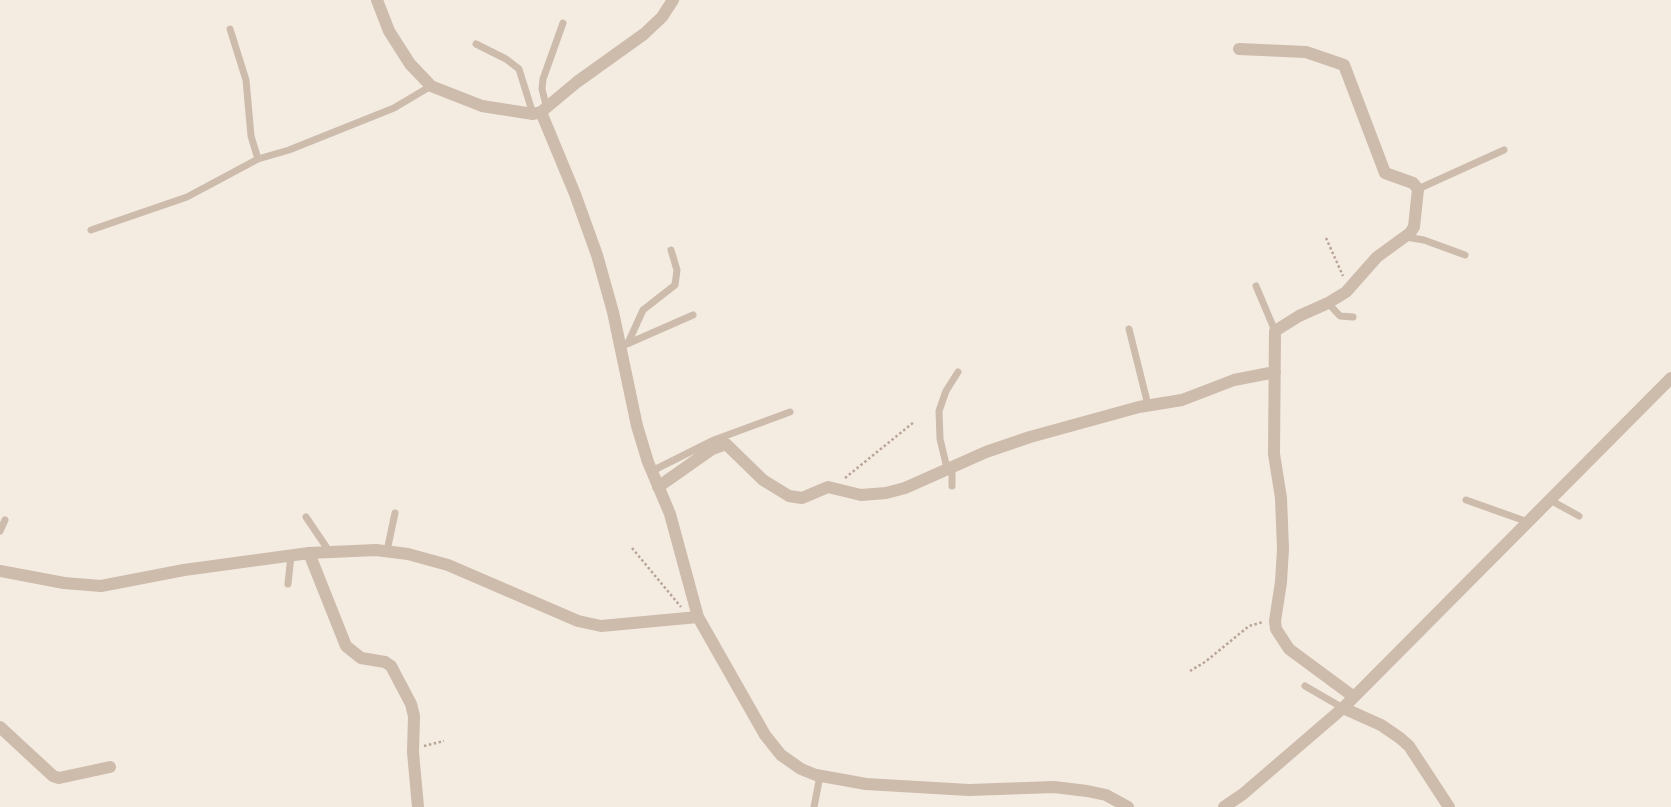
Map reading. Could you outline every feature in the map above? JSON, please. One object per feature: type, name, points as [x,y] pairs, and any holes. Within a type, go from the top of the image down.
[{"type":"street","points":[[377,0],[390,31],[410,64],[431,86],[482,106],[541,112],[561,94],[644,34],[662,17],[673,0]]},
{"type":"street","points":[[1240,49],[1306,52],[1344,66],[1385,173],[1413,183],[1418,188],[1414,227],[1406,237],[1377,257],[1349,288],[1328,304],[1298,316],[1275,331],[1274,454],[1281,498],[1283,549],[1281,582],[1274,621],[1278,634],[1289,649],[1354,697]]},
{"type":"street","points":[[541,112],[575,194],[597,255],[624,345],[637,426],[652,471],[673,523],[694,617],[765,735],[781,755],[801,769],[820,776],[866,784],[969,790],[1054,787],[1106,795],[1128,807]]},
{"type":"street","points":[[658,487],[712,449],[726,444],[763,480],[789,496],[802,498],[828,486],[861,495],[886,493],[904,488],[950,467],[1030,437],[1148,405],[1182,400],[1234,380],[1276,372]]},
{"type":"street","points":[[1224,807],[1243,794],[1343,708],[1671,378]]},
{"type":"street","points":[[0,571],[64,583],[100,586],[184,570],[291,555],[329,551],[386,551],[408,554],[448,565],[569,617],[601,626],[694,617]]},
{"type":"street","points":[[309,553],[346,646],[361,658],[385,662],[391,666],[413,710],[413,748],[418,807]]},
{"type":"street","points":[[1343,708],[1381,725],[1409,746],[1445,806]]},
{"type":"street","points":[[0,727],[53,776],[59,778],[110,768]]},
{"type":"lane","points":[[541,112],[543,80],[563,23]]},
{"type":"lane","points":[[230,29],[246,80],[251,136],[258,160]]},
{"type":"lane","points":[[476,44],[506,59],[519,69],[541,112]]},
{"type":"lane","points":[[91,230],[187,197],[258,160],[289,150],[394,108],[431,86]]},
{"type":"lane","points":[[1418,188],[1504,150]]},
{"type":"lane","points":[[1406,237],[1424,240],[1465,255]]},
{"type":"lane","points":[[624,345],[643,310],[675,284],[677,270],[672,250]]},
{"type":"lane","points":[[1256,286],[1275,331]]},
{"type":"lane","points":[[1328,304],[1340,316],[1353,318]]},
{"type":"lane","points":[[624,345],[693,315]]},
{"type":"lane","points":[[1129,329],[1148,405]]},
{"type":"lane","points":[[952,486],[950,467],[940,439],[940,411],[946,391],[958,372]]},
{"type":"lane","points":[[652,471],[714,440],[790,412]]},
{"type":"lane","points":[[1466,500],[1528,522]]},
{"type":"lane","points":[[1550,500],[1579,516]]},
{"type":"lane","points":[[386,551],[395,513]]},
{"type":"lane","points":[[306,517],[329,551]]},
{"type":"lane","points":[[0,531],[5,520]]},
{"type":"lane","points":[[288,584],[291,555]]},
{"type":"lane","points":[[1304,686],[1343,708]]},
{"type":"lane","points":[[814,807],[820,776]]},
{"type":"path","points":[[1326,238],[1349,288]]},
{"type":"path","points":[[838,479],[851,474],[914,422]]},
{"type":"path","points":[[632,548],[694,617]]},
{"type":"path","points":[[1190,671],[1205,662],[1250,626],[1274,621]]},
{"type":"path","points":[[413,748],[444,741]]}]
